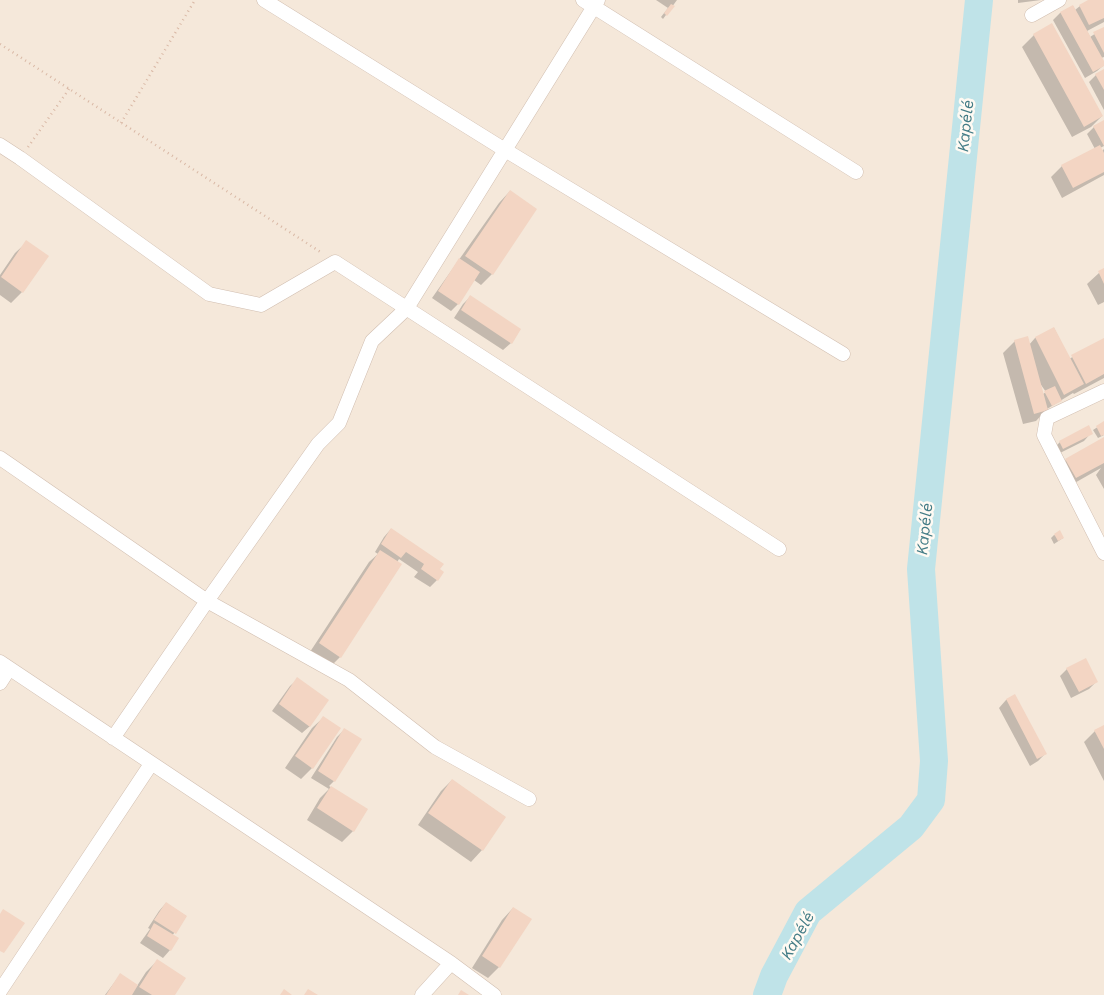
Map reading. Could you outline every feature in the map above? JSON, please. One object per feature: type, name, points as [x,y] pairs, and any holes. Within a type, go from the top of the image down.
[{"type":"street","points":[[264,0],[505,150],[843,354]]},
{"type":"street","points":[[1032,15],[1059,0]]},
{"type":"street","points":[[113,738],[318,444],[339,423],[372,341],[407,308],[505,150],[592,2],[856,172]]},
{"type":"street","points":[[0,145],[209,294],[261,305],[335,262],[779,549]]},
{"type":"street","points":[[1104,391],[1047,418],[1044,435],[1104,553]]},
{"type":"street","points":[[0,458],[207,601],[349,680],[435,747],[529,799]]},
{"type":"street","points":[[0,683],[4,666],[451,963],[494,995]]},
{"type":"street","points":[[0,991],[151,764]]},
{"type":"street","points":[[422,995],[451,963]]},
{"type":"path","points":[[121,124],[195,0]]},
{"type":"path","points":[[0,44],[335,262]]},
{"type":"path","points":[[20,158],[69,89]]},
{"type":"shaded area","points":[[0,0],[1104,0],[1104,995],[0,995]]},
{"type":"building","points":[[1088,0],[1104,0],[1104,18],[1089,25],[1079,5]]},
{"type":"building","points":[[671,4],[675,6],[667,16],[664,13]]},
{"type":"building","points":[[1073,5],[1104,61],[1104,66],[1093,72],[1060,12]]},
{"type":"building","points":[[1052,23],[1103,116],[1084,127],[1033,34]]},
{"type":"building","points":[[1104,27],[1104,53],[1093,32]]},
{"type":"building","points":[[1104,69],[1104,90],[1095,74]]},
{"type":"building","points":[[1104,120],[1104,146],[1093,126]]},
{"type":"building","points":[[1100,145],[1104,153],[1104,172],[1073,188],[1061,165]]},
{"type":"building","points":[[510,190],[537,209],[493,275],[465,256]]},
{"type":"building","points":[[26,240],[49,256],[23,293],[1,277]]},
{"type":"building","points":[[459,258],[480,272],[459,305],[438,291]]},
{"type":"building","points":[[1104,268],[1104,284],[1098,271]]},
{"type":"building","points":[[470,295],[521,329],[512,344],[461,310]]},
{"type":"building","points":[[1054,327],[1084,384],[1064,395],[1035,337]]},
{"type":"building","points":[[1028,336],[1048,410],[1034,414],[1014,340]]},
{"type":"building","points":[[1104,338],[1104,374],[1086,384],[1071,355]]},
{"type":"building","points":[[1055,386],[1062,401],[1052,406],[1044,391]]},
{"type":"building","points":[[1104,421],[1104,435],[1101,436],[1096,426]]},
{"type":"building","points":[[1089,425],[1093,434],[1063,449],[1059,441]]},
{"type":"building","points":[[1104,437],[1104,463],[1076,478],[1065,459]]},
{"type":"building","points":[[391,528],[444,564],[440,569],[444,572],[438,581],[421,569],[424,564],[406,552],[401,558],[381,544]]},
{"type":"building","points":[[1060,530],[1064,538],[1058,541],[1054,534]]},
{"type":"building","points":[[380,550],[402,564],[341,658],[319,643]]},
{"type":"building","points":[[1086,658],[1098,682],[1079,692],[1066,668]]},
{"type":"building","points":[[297,677],[329,700],[310,727],[279,704]]},
{"type":"building","points":[[1015,694],[1047,754],[1037,759],[1006,699]]},
{"type":"building","points":[[323,716],[341,728],[313,769],[295,756]]},
{"type":"building","points":[[1104,725],[1104,749],[1094,730]]},
{"type":"building","points":[[344,728],[362,739],[335,782],[318,771]]},
{"type":"building","points":[[452,779],[506,817],[483,851],[428,813]]},
{"type":"building","points":[[331,786],[368,809],[354,832],[317,808]]},
{"type":"building","points":[[166,902],[187,916],[176,934],[154,920]]},
{"type":"building","points":[[513,907],[532,919],[500,968],[482,956]]},
{"type":"building","points":[[3,909],[25,923],[4,953],[0,951],[0,914]]},
{"type":"building","points":[[154,923],[179,938],[171,951],[147,936]]},
{"type":"building","points":[[157,959],[186,978],[175,995],[152,995],[139,987]]},
{"type":"building","points":[[120,973],[138,985],[132,995],[106,995]]},
{"type":"building","points":[[284,989],[292,995],[280,995]]},
{"type":"building","points":[[308,989],[318,995],[304,995]]},
{"type":"building","points":[[461,990],[469,995],[458,995]]},
{"type":"waterway","name":"Kapélé","points":[[767,995],[774,976],[808,912],[911,827],[931,800],[934,761],[921,569],[979,0]]}]
